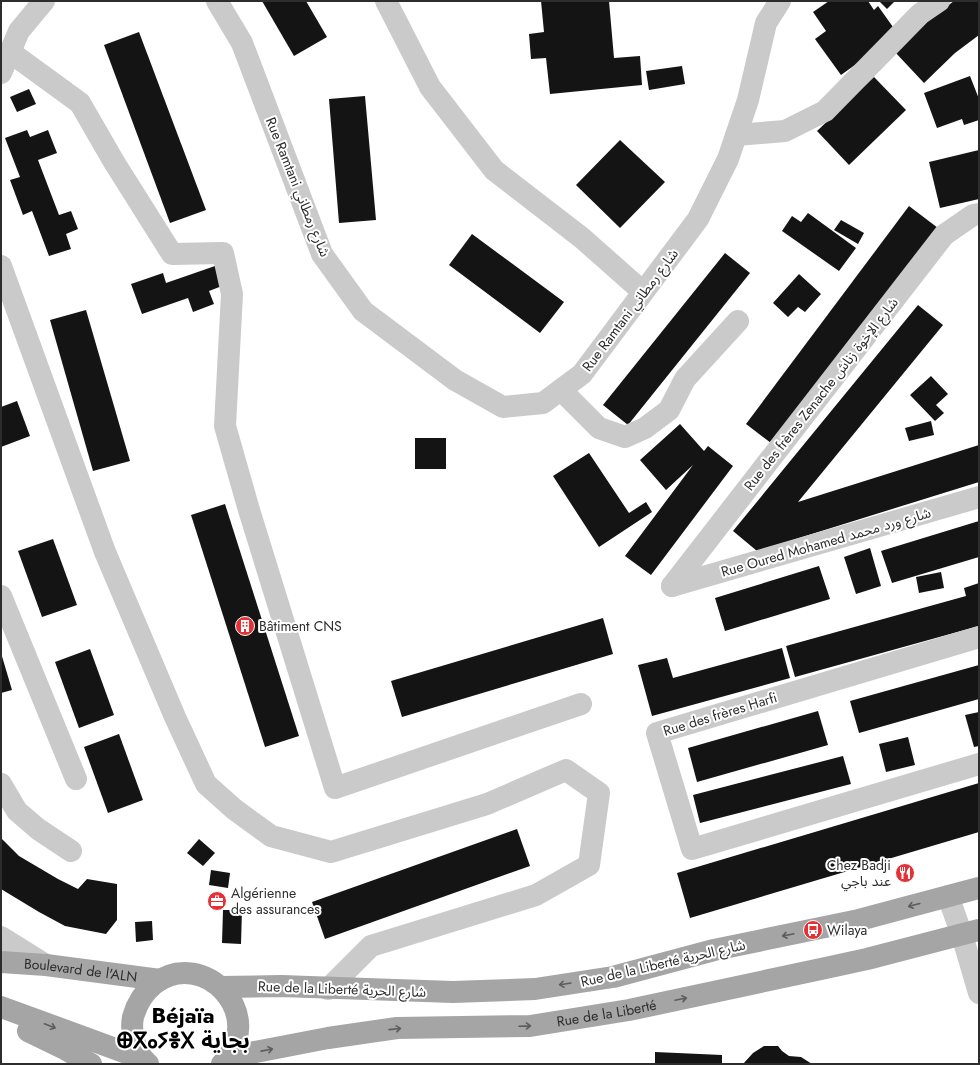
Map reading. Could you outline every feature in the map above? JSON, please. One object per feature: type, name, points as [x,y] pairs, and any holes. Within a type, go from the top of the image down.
[{"type":"main road","name":"Rue de la Liberté شارع الحرية","points":[[221,987],[281,986],[328,989],[453,992],[536,989],[613,977],[714,950],[859,920],[979,888]]},
{"type":"main road","name":"Rue de la Liberté","points":[[225,1061],[328,1038],[397,1028],[530,1026],[629,1010],[867,959],[970,932]]},
{"type":"main road","name":"Boulevard de l'ALN","points":[[1,962],[46,965],[160,980]]},
{"type":"main road","points":[[145,1062],[134,1042],[132,1024],[136,1006],[146,991],[160,980],[176,974],[192,974],[207,978],[221,987],[231,999],[237,1013],[239,1029],[236,1044],[225,1061]]},
{"type":"main road","points":[[1,1006],[145,1062]]},
{"type":"main road","points":[[1,1016],[64,1048],[91,1064]]},
{"type":"main road","points":[[279,1064],[328,1038]]},
{"type":"street","points":[[1,73],[19,31],[44,1]]},
{"type":"street","name":"Rue Ramtani شارع رمطاني","points":[[217,1],[242,43],[322,254],[363,311],[455,380],[503,407],[543,403],[582,374],[698,219],[728,159],[748,100],[766,23],[780,1]]},
{"type":"street","points":[[386,1],[430,87],[494,170],[582,238],[643,292]]},
{"type":"street","points":[[736,135],[785,131],[825,111],[920,14],[939,1]]},
{"type":"street","points":[[10,52],[80,103],[118,168],[172,254],[223,253],[232,294],[225,426],[248,510],[335,788],[581,704]]},
{"type":"street","name":"Rue des frères Zenache شارع الإخوة زناش","points":[[672,586],[944,235],[973,215],[979,214]]},
{"type":"street","points":[[1,266],[105,552],[175,717],[206,784],[234,809],[271,836],[331,852],[487,804],[566,770],[599,793],[589,865],[536,895],[371,946],[328,989]]},
{"type":"street","points":[[560,390],[599,428],[625,437],[646,428],[669,410],[685,379],[738,321]]},
{"type":"street","name":"Rue Oured Mohamed شارع ورد محمد","points":[[672,586],[979,497]]},
{"type":"street","points":[[1,596],[76,779]]},
{"type":"street","name":"Rue des frères Harfi","points":[[979,637],[657,733],[692,849],[979,764]]},
{"type":"street","points":[[1,784],[18,811],[38,830],[71,851]]},
{"type":"street","points":[[948,896],[970,932],[979,993]]},
{"type":"street","points":[[1,937],[46,965]]},
{"type":"building","points":[[262,1],[306,1],[327,37],[294,56]]},
{"type":"building","points":[[541,1],[609,1],[614,58],[640,56],[642,85],[550,94],[546,58],[531,59],[529,34],[544,32]]},
{"type":"building","points":[[829,1],[868,1],[874,10],[878,6],[898,34],[841,75],[815,39],[826,31],[813,12]]},
{"type":"building","points":[[879,1],[895,1],[887,9]]},
{"type":"building","points":[[954,1],[979,1],[979,35],[955,53],[924,83],[894,51],[930,19]]},
{"type":"building","points":[[139,32],[206,210],[170,223],[104,45]]},
{"type":"building","points":[[682,66],[685,84],[649,90],[646,71]]},
{"type":"building","points":[[970,76],[979,99],[979,120],[964,125],[962,119],[937,128],[924,93]]},
{"type":"building","points":[[874,77],[906,110],[849,165],[817,131]]},
{"type":"building","points":[[29,89],[36,104],[17,112],[10,97]]},
{"type":"building","points":[[365,96],[376,220],[339,223],[329,99]]},
{"type":"building","points":[[27,130],[30,137],[48,130],[57,153],[38,160],[59,215],[71,211],[78,229],[66,234],[71,249],[49,256],[32,211],[23,215],[10,180],[20,177],[5,138]]},
{"type":"building","points":[[620,140],[665,182],[620,228],[576,185]]},
{"type":"building","points":[[979,150],[979,199],[940,208],[929,162]]},
{"type":"building","points":[[909,206],[938,228],[775,446],[746,424]]},
{"type":"building","points":[[808,213],[856,248],[839,271],[782,231],[792,216],[801,222]]},
{"type":"building","points":[[841,220],[864,233],[858,244],[834,230]]},
{"type":"building","points":[[472,234],[564,302],[540,333],[449,265]]},
{"type":"building","points":[[725,253],[750,273],[628,425],[603,405]]},
{"type":"building","points":[[215,266],[222,286],[209,291],[214,304],[193,312],[188,298],[142,314],[131,284],[163,273],[166,283]]},
{"type":"building","points":[[799,274],[821,294],[805,312],[798,307],[788,317],[773,303]]},
{"type":"building","points":[[918,305],[943,325],[798,502],[979,445],[979,482],[757,551],[733,531]]},
{"type":"building","points":[[86,310],[130,461],[93,471],[50,320]]},
{"type":"building","points":[[931,376],[948,394],[936,405],[944,413],[935,421],[910,395]]},
{"type":"building","points":[[17,401],[30,436],[1,447],[1,407]]},
{"type":"building","points":[[931,421],[934,435],[909,441],[905,428]]},
{"type":"building","points":[[680,424],[704,451],[708,446],[733,466],[651,575],[625,556],[693,465],[666,490],[640,460]]},
{"type":"building","points":[[415,438],[446,438],[446,469],[415,469]]},
{"type":"building","points":[[589,453],[629,513],[646,502],[652,512],[599,547],[553,476]]},
{"type":"building","name":"Bâtiment CNS","points":[[225,504],[299,736],[265,747],[191,515]]},
{"type":"building","points":[[979,521],[979,557],[892,583],[881,551]]},
{"type":"building","points":[[53,539],[77,605],[42,617],[18,551]]},
{"type":"building","points":[[870,548],[881,586],[856,594],[844,557]]},
{"type":"building","points":[[819,566],[830,599],[725,631],[715,598]]},
{"type":"building","points":[[941,572],[944,588],[919,593],[916,577]]},
{"type":"building","points":[[979,583],[979,626],[795,677],[786,646],[966,596],[964,588]]},
{"type":"building","points":[[603,618],[613,654],[402,717],[391,681]]},
{"type":"building","points":[[782,648],[790,678],[652,716],[638,665],[667,658],[673,678]]},
{"type":"building","points":[[90,649],[114,715],[79,728],[55,662]]},
{"type":"building","points":[[1,653],[12,690],[1,693]]},
{"type":"building","points":[[979,665],[979,699],[859,733],[850,701]]},
{"type":"building","points":[[818,711],[828,745],[697,782],[688,748]]},
{"type":"building","points":[[979,712],[979,746],[974,747],[965,715]]},
{"type":"building","points":[[119,734],[143,800],[108,813],[84,747]]},
{"type":"building","points":[[908,737],[915,765],[886,772],[879,744]]},
{"type":"building","points":[[843,756],[851,784],[700,823],[693,795]]},
{"type":"building","points":[[979,783],[979,832],[690,918],[677,873]]},
{"type":"building","points":[[517,829],[530,866],[325,939],[312,902]]},
{"type":"building","points":[[1,838],[19,856],[78,889],[87,879],[117,884],[117,920],[106,934],[65,926],[1,889]]},
{"type":"building","points":[[199,839],[215,853],[203,866],[187,853]]},
{"type":"building","points":[[211,870],[230,873],[228,888],[209,885]]},
{"type":"building","points":[[223,910],[242,910],[241,944],[222,943]]},
{"type":"building","points":[[152,921],[153,940],[136,942],[135,922]]},
{"type":"building","points":[[764,1046],[778,1046],[789,1056],[801,1057],[812,1064],[743,1064],[753,1053]]},
{"type":"building","points":[[655,1052],[722,1055],[722,1064],[655,1064]]},
{"type":"place","name":"Bâtiment CNS","points":[[245,626]]},
{"type":"place","name":"Chez Badji عند باجي","points":[[905,873]]},
{"type":"place","name":"Algérienne des assurances","points":[[217,901]]},
{"type":"place","name":"Wilaya","points":[[813,930]]},
{"type":"district","name":"Béjaïa ⴲⴳⴰⵢⴻⵝ بجاية","points":[[183,1028]]}]
